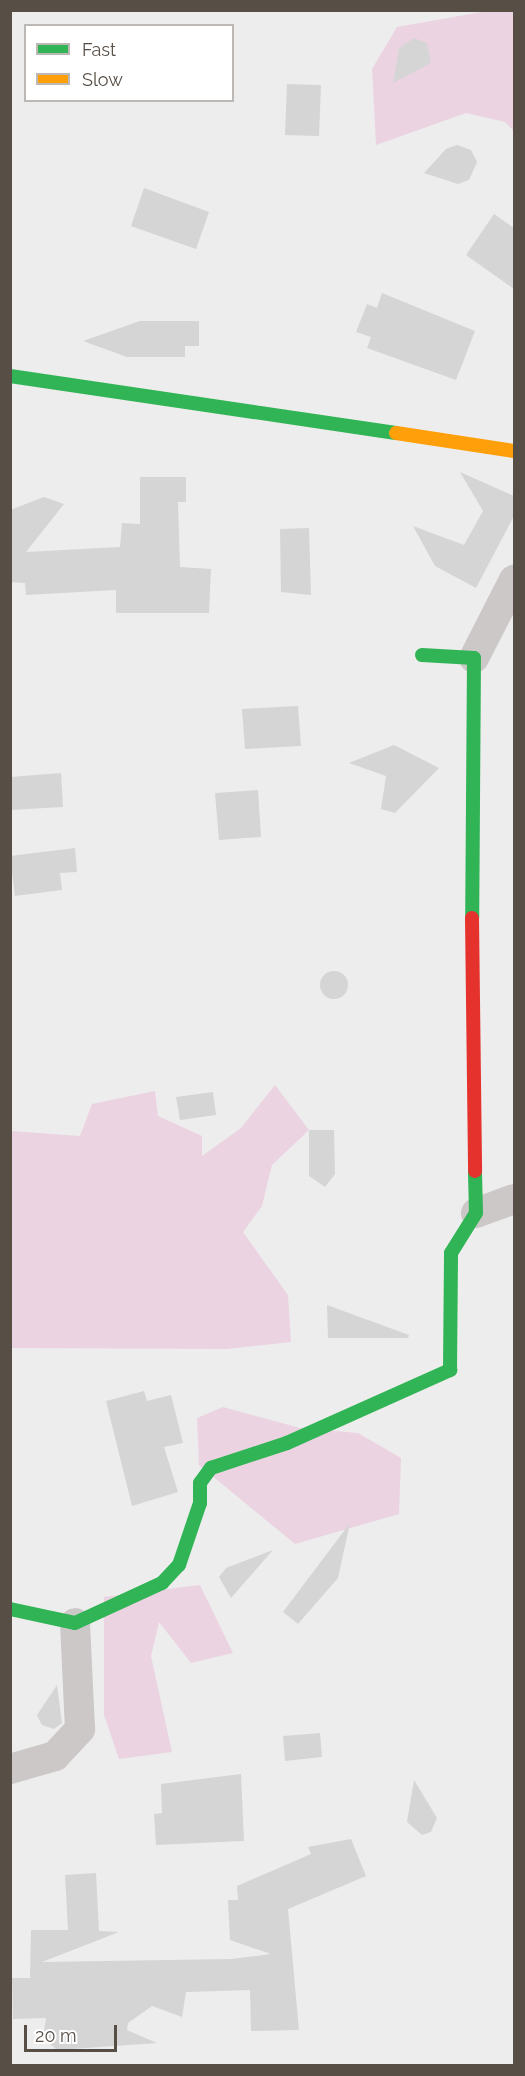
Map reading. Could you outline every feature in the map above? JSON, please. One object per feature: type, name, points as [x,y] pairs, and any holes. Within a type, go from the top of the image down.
[{"type":"street","points":[[10,376],[514,451]]},
{"type":"street","points":[[10,1609],[75,1623],[162,1583],[179,1565],[200,1503],[200,1483],[211,1468],[287,1443],[450,1370],[451,1253],[476,1213],[471,1035],[474,658],[514,580]]},
{"type":"street","points":[[422,655],[474,658]]},
{"type":"street","points":[[476,1213],[514,1199]]},
{"type":"street","points":[[10,1769],[55,1756],[80,1729],[75,1623]]},
{"type":"shaded area","points":[[487,11],[514,11],[514,131],[505,122],[466,113],[376,145],[372,69],[397,27]]},
{"type":"shaded area","points":[[275,1085],[309,1130],[272,1165],[262,1206],[243,1232],[288,1295],[291,1342],[227,1349],[11,1348],[11,1131],[80,1136],[92,1104],[155,1091],[158,1116],[202,1136],[202,1156],[241,1128]]},
{"type":"shaded area","points":[[223,1407],[300,1428],[358,1433],[401,1458],[399,1514],[295,1544],[199,1465],[197,1418]]},
{"type":"shaded area","points":[[200,1585],[233,1653],[191,1663],[159,1622],[151,1656],[172,1752],[119,1759],[104,1715],[104,1597]]},
{"type":"building","points":[[414,38],[427,43],[431,63],[393,83],[399,48]]},
{"type":"building","points":[[287,84],[321,85],[319,136],[285,135]]},
{"type":"building","points":[[457,145],[471,150],[477,162],[469,180],[458,184],[424,173],[446,149]]},
{"type":"building","points":[[144,188],[209,212],[196,249],[131,226]]},
{"type":"building","points":[[494,214],[514,228],[514,289],[466,255]]},
{"type":"building","points":[[382,293],[475,331],[456,380],[367,348],[371,337],[356,332],[367,304],[377,308]]},
{"type":"building","points":[[140,321],[199,321],[199,346],[185,346],[185,357],[127,357],[83,341]]},
{"type":"building","points":[[460,472],[514,496],[514,516],[476,588],[435,566],[413,526],[464,545],[483,511]]},
{"type":"building","points":[[140,477],[186,477],[186,502],[178,502],[180,567],[211,569],[209,613],[116,613],[116,590],[26,595],[25,583],[10,582],[10,510],[44,497],[64,504],[26,552],[120,547],[122,523],[140,524]]},
{"type":"building","points":[[309,528],[311,595],[281,592],[280,529]]},
{"type":"building","points":[[298,706],[301,746],[245,749],[242,709]]},
{"type":"building","points":[[394,745],[439,768],[395,813],[381,809],[386,776],[349,763]]},
{"type":"building","points":[[61,773],[63,807],[10,810],[10,777]]},
{"type":"building","points":[[258,790],[261,837],[219,840],[215,793]]},
{"type":"building","points":[[75,848],[77,872],[60,873],[62,890],[15,896],[10,856]]},
{"type":"building","points":[[334,971],[344,975],[348,985],[344,995],[334,999],[324,995],[320,985],[324,975]]},
{"type":"building","points":[[213,1092],[216,1115],[180,1120],[176,1097]]},
{"type":"building","points":[[309,1130],[334,1130],[335,1174],[325,1187],[309,1176]]},
{"type":"building","points":[[327,1305],[409,1335],[408,1338],[328,1338]]},
{"type":"building","points":[[144,1391],[147,1401],[171,1395],[183,1443],[164,1447],[178,1492],[132,1506],[106,1401]]},
{"type":"building","points":[[350,1523],[338,1578],[298,1624],[283,1612]]},
{"type":"building","points":[[273,1550],[231,1598],[219,1577],[226,1568]]},
{"type":"building","points":[[57,1685],[62,1723],[54,1729],[42,1725],[37,1715]]},
{"type":"building","points":[[320,1733],[322,1757],[285,1761],[283,1736]]},
{"type":"building","points":[[241,1774],[244,1841],[156,1845],[154,1814],[162,1813],[161,1784]]},
{"type":"building","points":[[414,1780],[437,1818],[431,1832],[422,1835],[407,1822]]},
{"type":"building","points":[[351,1839],[366,1876],[288,1909],[299,2030],[251,2031],[250,1990],[186,1992],[182,2017],[152,2006],[128,2023],[127,2030],[157,2043],[57,2050],[43,2038],[46,2018],[13,2019],[12,1978],[30,1978],[31,1930],[68,1930],[65,1875],[96,1873],[99,1931],[119,1932],[42,1962],[231,1959],[271,1954],[230,1940],[228,1900],[238,1900],[237,1886],[311,1854],[308,1847]]},
{"type":"traffic: fast","points":[[10,376],[396,433]]},
{"type":"traffic: fast","points":[[422,655],[474,658],[472,918]]},
{"type":"traffic: fast","points":[[10,1609],[75,1623],[162,1583],[179,1565],[200,1503],[200,1483],[211,1468],[287,1443],[450,1370],[451,1253],[476,1213],[475,1171]]},
{"type":"traffic: slow","points":[[396,433],[514,451]]},
{"type":"traffic: jam","points":[[472,918],[475,1171]]}]
